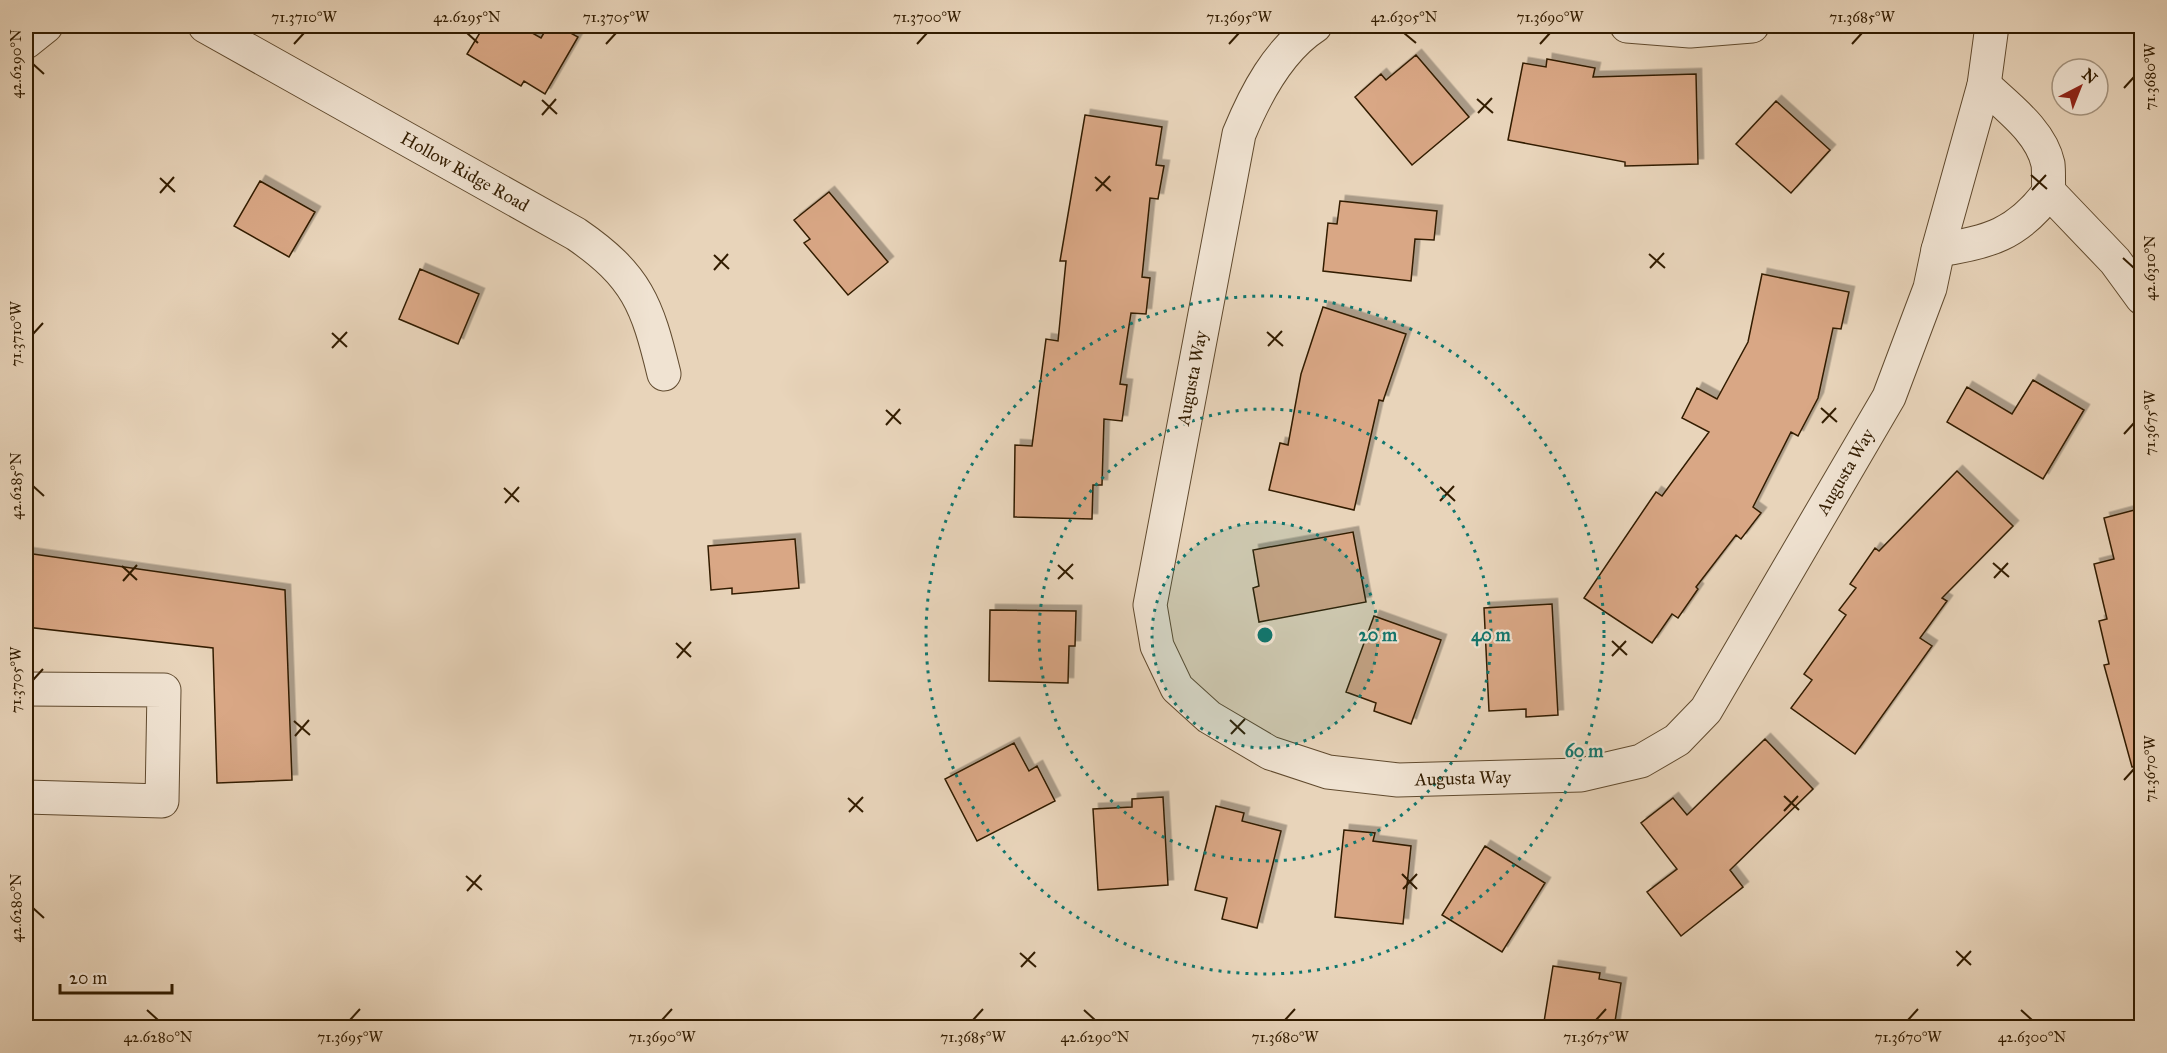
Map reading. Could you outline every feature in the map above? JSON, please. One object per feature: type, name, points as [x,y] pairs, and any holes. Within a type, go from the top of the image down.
[{"type":"street","points":[[26,42],[46,26]]},
{"type":"street","name":"Hollow Ridge Road","points":[[205,26],[576,234],[604,253],[629,279],[645,305],[664,374]]},
{"type":"street","name":"Augusta Way","points":[[1315,26],[1283,56],[1255,94],[1239,134],[1150,604],[1157,646],[1177,688],[1209,717],[1270,753],[1328,772],[1398,780],[1581,775],[1641,761],[1677,740],[1706,710],[1889,397],[1930,288],[1938,250],[1984,85],[1992,26]]},
{"type":"street","points":[[1627,26],[1690,31],[1752,26]]},
{"type":"street","points":[[1938,250],[1977,245],[2010,231],[2033,214],[2049,192],[2048,163],[2036,137],[2018,116],[1984,85]]},
{"type":"street","points":[[2049,192],[2115,261],[2142,298]]},
{"type":"street","points":[[26,689],[164,690],[162,801],[26,796]]},
{"type":"building","points":[[484,26],[520,26],[541,38],[548,26],[558,26],[578,37],[545,94],[524,81],[521,86],[467,54]]},
{"type":"building","points":[[1416,55],[1469,117],[1412,165],[1355,97],[1381,74],[1386,80]]},
{"type":"building","points":[[1547,59],[1595,68],[1593,77],[1696,74],[1698,164],[1625,166],[1625,162],[1508,140],[1523,63],[1546,67]]},
{"type":"building","points":[[1776,101],[1830,150],[1791,193],[1736,144]]},
{"type":"building","points":[[1085,115],[1162,127],[1156,165],[1164,166],[1158,199],[1150,198],[1142,277],[1150,278],[1146,314],[1131,313],[1120,384],[1127,385],[1122,421],[1104,419],[1102,485],[1093,485],[1092,519],[1014,517],[1015,445],[1032,446],[1046,339],[1058,341],[1066,261],[1060,261]]},
{"type":"building","points":[[260,181],[315,212],[289,257],[234,226]]},
{"type":"building","points":[[829,192],[888,262],[848,295],[804,243],[810,239],[794,220]]},
{"type":"building","points":[[1340,201],[1437,211],[1434,240],[1415,239],[1411,281],[1323,271],[1328,223],[1337,224]]},
{"type":"building","points":[[420,269],[479,294],[458,344],[399,319]]},
{"type":"building","points":[[1762,274],[1849,292],[1841,329],[1833,328],[1818,398],[1798,436],[1791,432],[1753,507],[1761,513],[1741,539],[1736,535],[1696,587],[1698,589],[1678,618],[1672,614],[1652,643],[1584,598],[1656,492],[1662,496],[1709,432],[1682,418],[1697,388],[1717,399],[1748,342]]},
{"type":"building","points":[[1323,307],[1406,334],[1383,401],[1379,400],[1354,510],[1269,490],[1280,443],[1288,445],[1301,374]]},
{"type":"building","points":[[2033,380],[2084,410],[2043,479],[1947,422],[1967,387],[2012,414]]},
{"type":"building","points":[[1957,471],[2013,526],[1942,598],[1947,601],[1920,638],[1932,646],[1855,754],[1791,708],[1812,680],[1804,674],[1846,615],[1839,610],[1856,588],[1850,584],[1875,548],[1879,551]]},
{"type":"building","points":[[2142,508],[2142,766],[2132,767],[2104,665],[2109,664],[2099,621],[2107,619],[2094,564],[2114,559],[2104,518]]},
{"type":"building","points":[[1353,532],[1366,602],[1259,622],[1253,588],[1259,586],[1253,550]]},
{"type":"building","points":[[795,539],[799,588],[732,594],[732,588],[711,590],[708,546]]},
{"type":"building","points":[[26,553],[285,590],[292,780],[217,783],[213,648],[26,627]]},
{"type":"building","points":[[1552,604],[1558,715],[1526,717],[1526,709],[1489,711],[1484,608]]},
{"type":"building","points":[[990,610],[1076,611],[1075,646],[1069,646],[1068,683],[989,681]]},
{"type":"building","points":[[1374,616],[1441,640],[1411,724],[1374,711],[1376,703],[1346,692]]},
{"type":"building","points":[[1765,739],[1813,789],[1730,870],[1743,887],[1681,936],[1647,892],[1677,869],[1641,823],[1673,798],[1687,815]]},
{"type":"building","points":[[1014,743],[1029,771],[1037,766],[1055,801],[977,841],[945,779]]},
{"type":"building","points":[[1163,797],[1168,885],[1098,890],[1093,809],[1132,807],[1132,799]]},
{"type":"building","points":[[1216,806],[1244,813],[1242,821],[1281,831],[1257,928],[1222,919],[1227,898],[1195,890]]},
{"type":"building","points":[[1344,830],[1375,833],[1373,841],[1411,846],[1403,924],[1335,917]]},
{"type":"building","points":[[1485,846],[1545,883],[1502,952],[1442,915]]},
{"type":"building","points":[[1553,966],[1600,973],[1599,979],[1621,983],[1614,1028],[1543,1028]]}]
